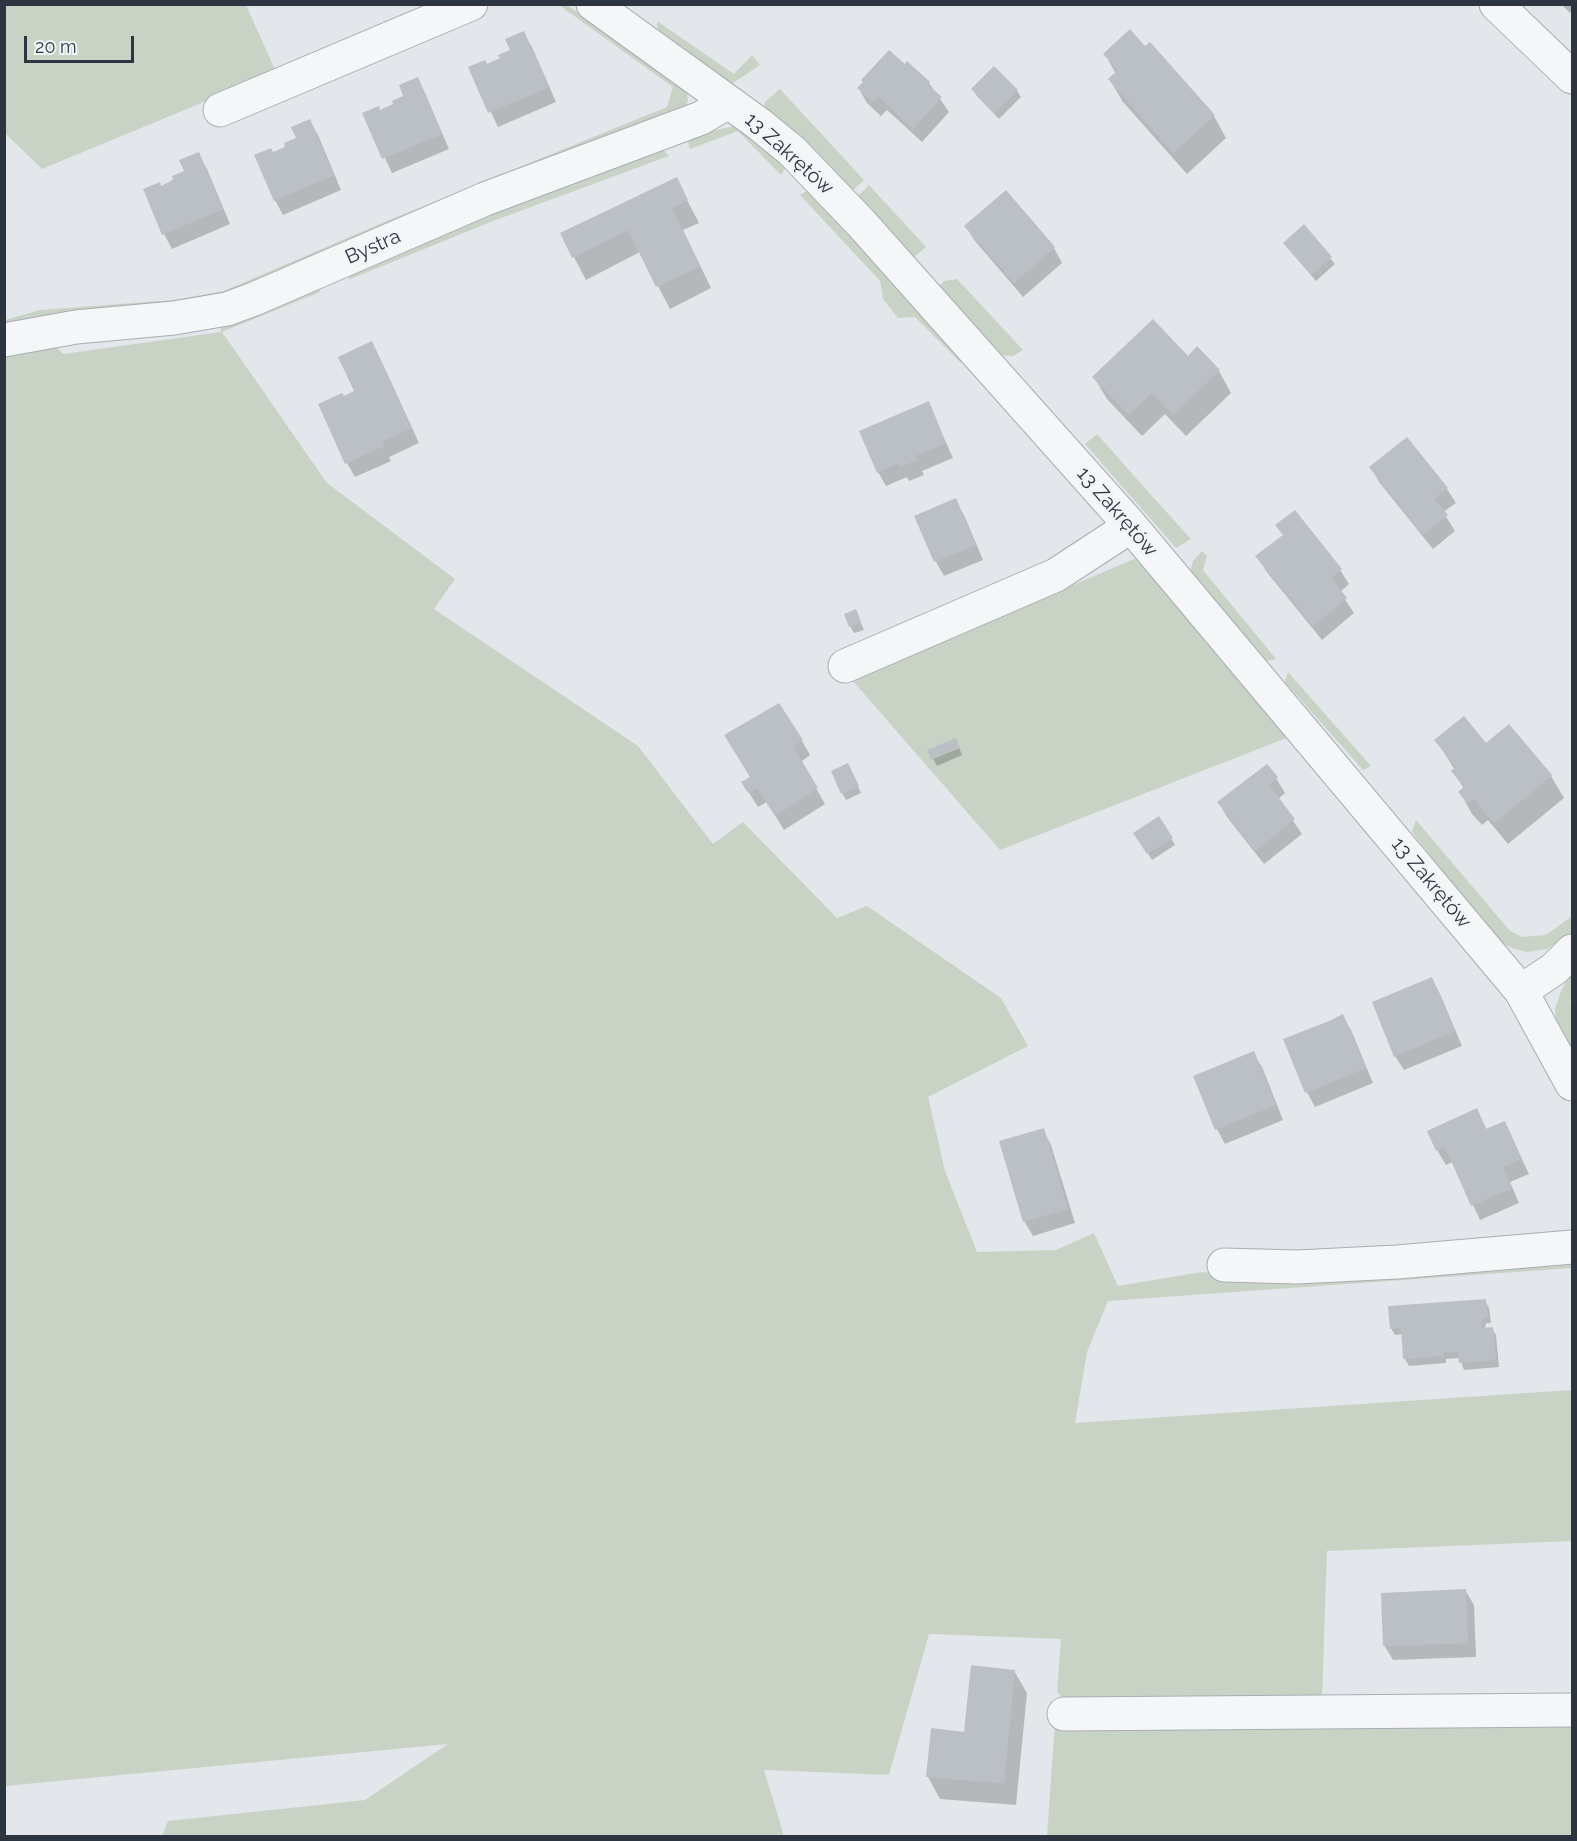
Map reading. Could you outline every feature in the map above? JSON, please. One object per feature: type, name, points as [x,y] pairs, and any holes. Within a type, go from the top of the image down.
[{"type":"street","points":[[220,110],[471,4]]},
{"type":"street","name":"13 Zakrętów","points":[[593,4],[759,123],[792,151],[861,223],[1131,526],[1521,991],[1572,1084]]},
{"type":"street","points":[[1496,4],[1572,77]]},
{"type":"street","name":"Bystra","points":[[4,340],[76,327],[174,318],[236,306],[485,199],[701,118],[728,102]]},
{"type":"street","points":[[845,666],[1056,575],[1131,526]]},
{"type":"street","points":[[1521,991],[1554,969],[1572,951]]},
{"type":"street","points":[[1224,1265],[1297,1267],[1572,1247]]},
{"type":"street","points":[[1064,1714],[1572,1710]]},
{"type":"green space","points":[[4,5],[246,5],[276,72],[42,169],[5,133]]},
{"type":"green space","points":[[559,5],[567,5],[679,82],[687,93],[688,100],[685,109],[229,295],[5,330],[5,320],[40,310],[173,300],[224,291],[382,223],[667,107],[673,87]]},
{"type":"green space","points":[[657,21],[734,74],[752,55],[760,65],[730,85],[658,32]]},
{"type":"green space","points":[[780,89],[864,180],[849,194],[764,111],[765,102]]},
{"type":"green space","points":[[735,126],[786,167],[781,175],[738,131],[690,149],[688,143],[691,139],[702,133]]},
{"type":"green space","points":[[662,148],[669,156],[493,221],[348,280],[352,270],[491,213]]},
{"type":"green space","points":[[869,185],[926,247],[910,261],[854,200]]},
{"type":"green space","points":[[811,189],[963,357],[961,363],[915,317],[898,318],[883,299],[880,281],[800,195]]},
{"type":"green space","points":[[957,279],[1023,350],[1013,356],[1001,355],[936,289],[944,281]]},
{"type":"green space","points":[[318,285],[320,292],[222,332],[327,483],[455,579],[434,609],[638,746],[713,844],[743,822],[837,918],[867,906],[1001,998],[1028,1046],[928,1097],[945,1171],[977,1252],[1056,1250],[1094,1233],[1118,1286],[1202,1272],[1245,1276],[1572,1257],[1572,1268],[1108,1301],[1087,1352],[1075,1423],[1572,1390],[1572,1541],[1327,1551],[1322,1698],[1070,1704],[1057,1692],[1061,1639],[929,1634],[889,1775],[764,1770],[784,1836],[162,1836],[168,1821],[365,1800],[448,1744],[5,1786],[5,350],[50,341],[63,354],[221,332],[220,325]]},
{"type":"green space","points":[[1097,434],[1191,539],[1176,548],[1085,444]]},
{"type":"green space","points":[[1202,551],[1207,556],[1203,570],[1276,659],[1267,661],[1190,572],[1193,561]]},
{"type":"green space","points":[[1134,559],[1147,562],[1289,737],[1000,850],[852,680]]},
{"type":"green space","points":[[1288,672],[1371,766],[1363,770],[1285,682]]},
{"type":"green space","points":[[1416,820],[1510,931],[1522,937],[1546,935],[1572,916],[1572,933],[1547,949],[1527,952],[1512,948],[1497,940],[1412,832]]},
{"type":"green space","points":[[1572,971],[1570,1001],[1572,1006],[1572,1058],[1556,1024],[1555,1009],[1561,991]]},
{"type":"green space","points":[[1572,1717],[1572,1836],[1047,1836],[1055,1722]]},
{"type":"building","points":[[1130,29],[1145,46],[1150,42],[1215,115],[1173,153],[1108,79],[1118,70],[1103,54]]},
{"type":"building","points":[[524,31],[549,87],[488,113],[468,67],[485,60],[487,64],[500,58],[498,55],[510,50],[505,39]]},
{"type":"building","points":[[889,50],[905,64],[907,61],[930,82],[928,85],[942,97],[913,129],[878,96],[872,102],[857,88],[863,82],[861,80]]},
{"type":"building","points":[[994,66],[1018,90],[994,113],[971,89]]},
{"type":"building","points":[[418,77],[442,134],[382,159],[362,113],[379,106],[380,110],[393,104],[392,101],[403,96],[399,85]]},
{"type":"building","points":[[310,119],[334,175],[274,201],[254,155],[271,148],[273,152],[285,147],[284,143],[296,138],[291,127]]},
{"type":"building","points":[[199,152],[223,209],[162,235],[143,189],[160,182],[161,186],[173,180],[172,176],[184,171],[179,160]]},
{"type":"building","points":[[677,177],[688,200],[672,208],[700,266],[656,287],[628,230],[572,258],[560,233]]},
{"type":"building","points":[[1006,190],[1055,247],[1014,283],[964,226]]},
{"type":"building","points":[[1304,224],[1332,257],[1311,275],[1283,243]]},
{"type":"building","points":[[1153,319],[1188,356],[1197,346],[1220,370],[1173,415],[1152,393],[1129,415],[1092,377]]},
{"type":"building","points":[[372,341],[412,428],[382,442],[384,446],[345,464],[318,404],[342,393],[344,396],[354,391],[338,357]]},
{"type":"building","points":[[929,401],[946,443],[915,456],[917,460],[900,467],[898,463],[877,473],[859,431]]},
{"type":"building","points":[[1407,437],[1448,488],[1434,499],[1448,515],[1423,535],[1369,467]]},
{"type":"building","points":[[956,498],[976,545],[934,562],[914,516]]},
{"type":"building","points":[[1295,510],[1342,569],[1331,578],[1347,598],[1313,626],[1255,556],[1283,535],[1275,525]]},
{"type":"building","points":[[856,609],[861,622],[849,627],[844,614]]},
{"type":"building","points":[[779,703],[803,740],[793,746],[818,788],[775,816],[757,788],[748,793],[741,782],[750,777],[724,735]]},
{"type":"building","points":[[1464,716],[1486,743],[1509,724],[1552,775],[1494,823],[1474,799],[1468,804],[1458,792],[1464,787],[1451,771],[1456,767],[1434,740]]},
{"type":"building","points":[[956,738],[960,748],[931,760],[927,750]]},
{"type":"building","points":[[848,763],[859,786],[841,794],[831,771]]},
{"type":"building","points":[[1267,764],[1278,777],[1269,785],[1295,819],[1255,851],[1217,802]]},
{"type":"building","points":[[1159,816],[1173,838],[1147,854],[1133,833]]},
{"type":"building","points":[[1432,977],[1455,1031],[1394,1057],[1372,1002]]},
{"type":"building","points":[[1343,1014],[1366,1068],[1305,1093],[1283,1039]]},
{"type":"building","points":[[1254,1051],[1276,1105],[1215,1130],[1193,1076]]},
{"type":"building","points":[[1477,1108],[1486,1129],[1505,1121],[1522,1159],[1503,1167],[1512,1188],[1471,1206],[1445,1147],[1436,1151],[1427,1131]]},
{"type":"building","points":[[1044,1128],[1068,1209],[1023,1222],[999,1141]]},
{"type":"building","points":[[1486,1299],[1488,1317],[1483,1317],[1482,1328],[1493,1327],[1496,1360],[1459,1363],[1458,1352],[1443,1352],[1443,1356],[1403,1359],[1401,1328],[1390,1329],[1388,1306]]},
{"type":"building","points":[[1466,1589],[1468,1643],[1383,1646],[1381,1593]]},
{"type":"building","points":[[971,1665],[1015,1670],[1004,1783],[926,1777],[931,1728],[964,1732]]}]
